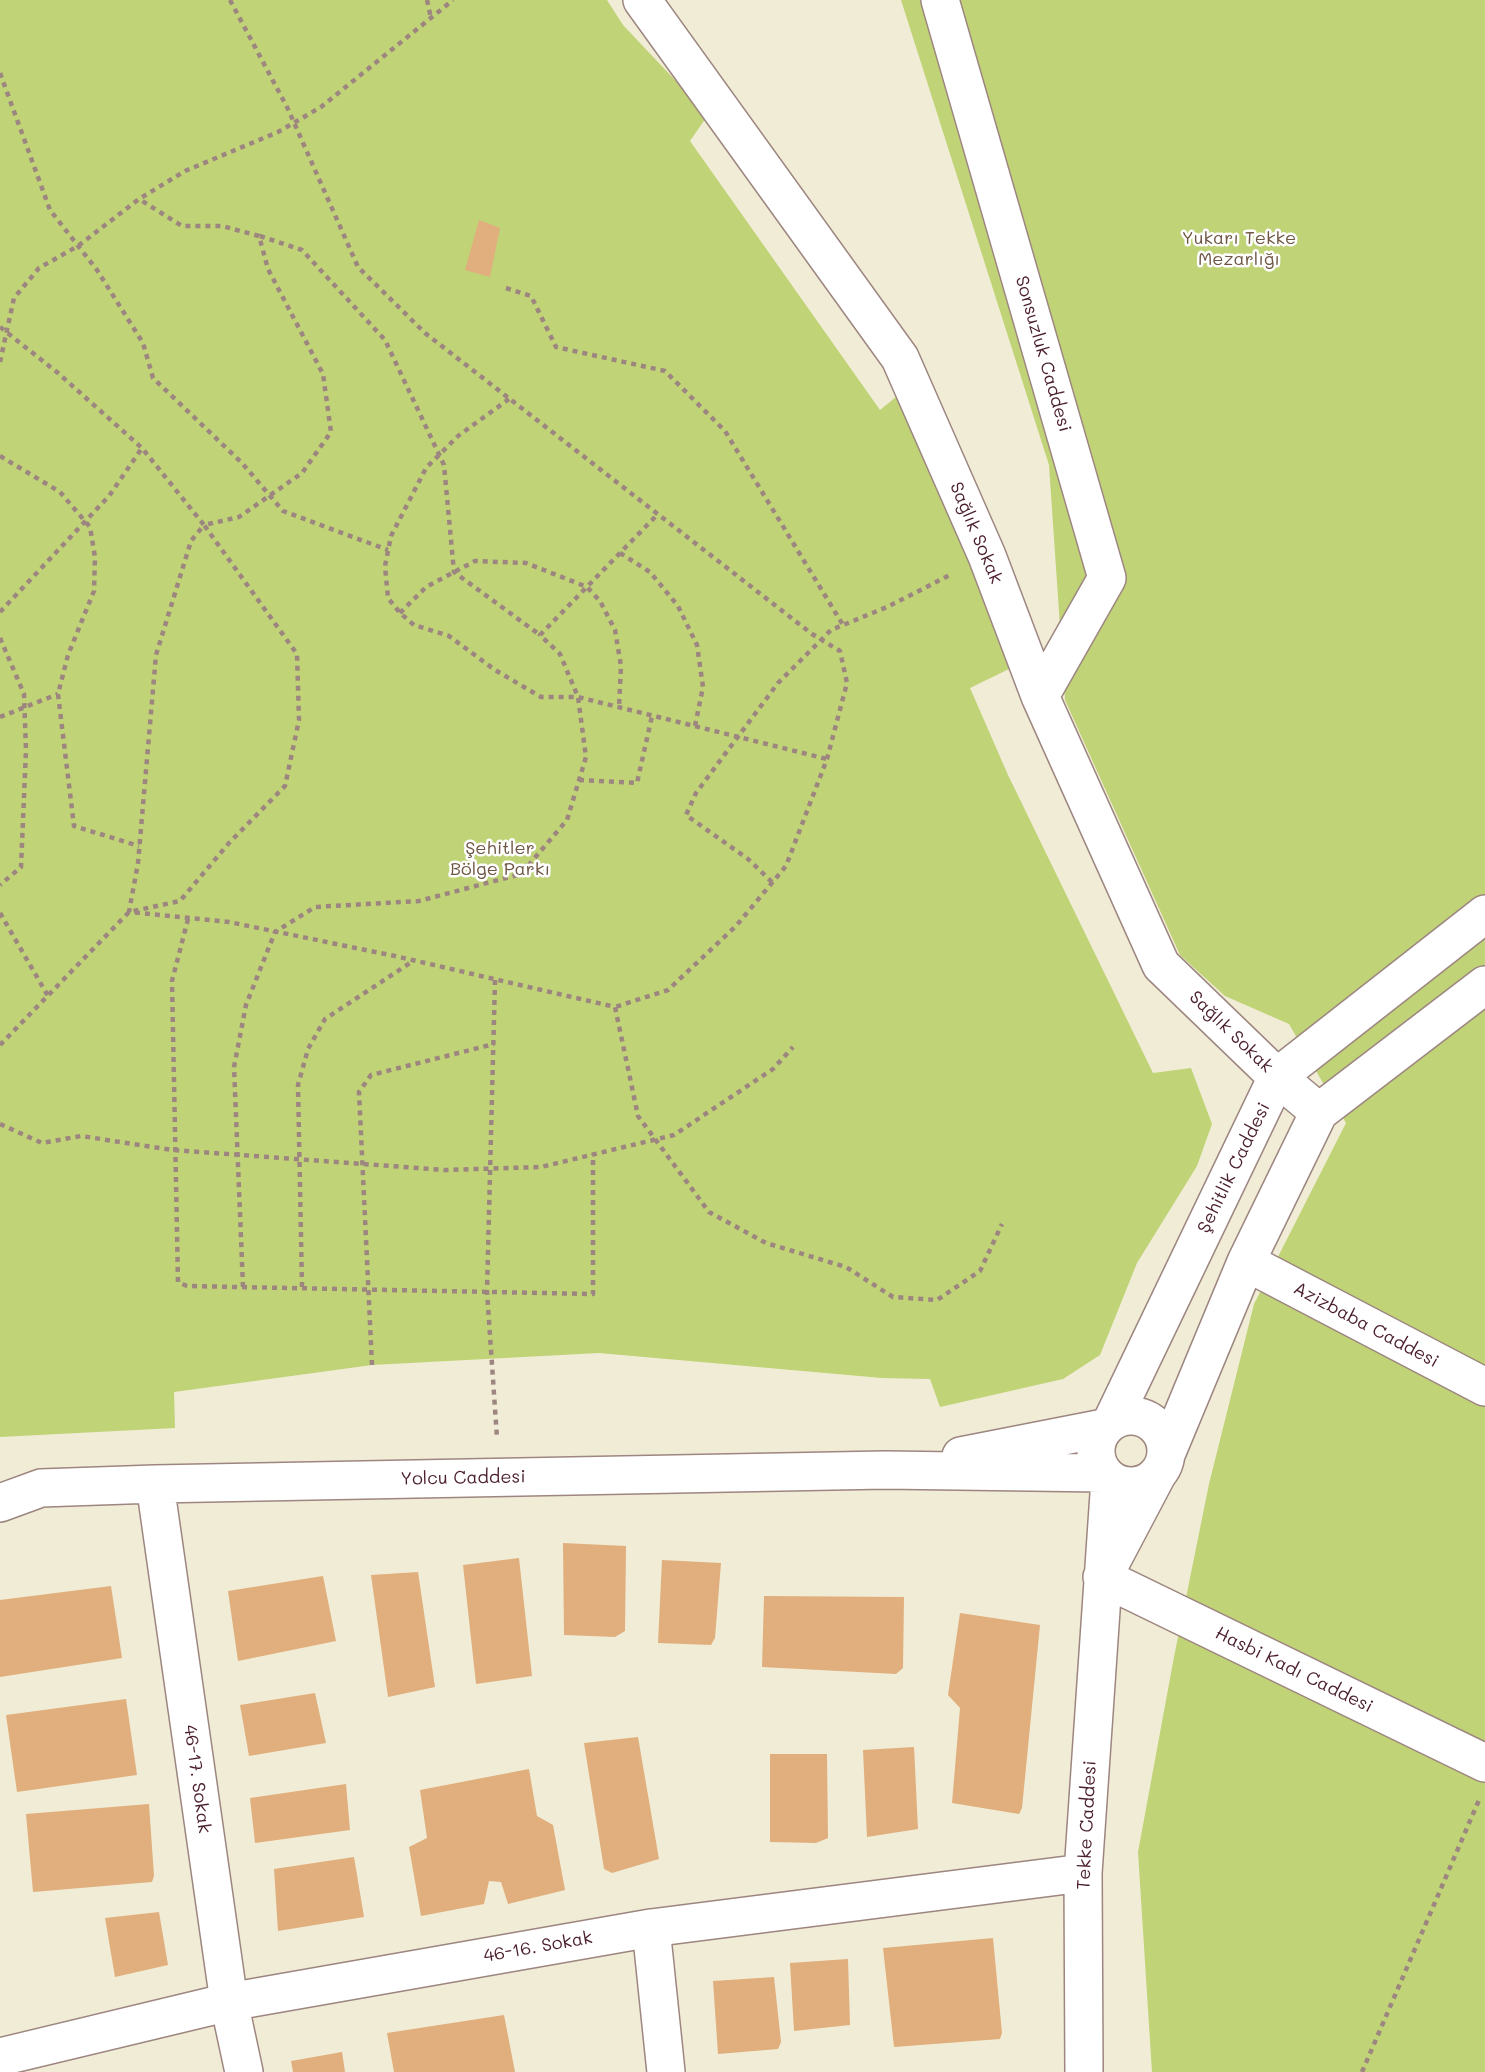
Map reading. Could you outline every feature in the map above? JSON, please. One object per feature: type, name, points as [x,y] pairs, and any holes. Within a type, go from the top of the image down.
[{"type":"street","name":"Sağlık Sokak","points":[[642,0],[900,358],[987,556],[1040,696],[1161,965],[1278,1077],[1319,1112]]},
{"type":"street","name":"Sonsuzluk Caddesi","points":[[940,0],[1107,578],[1040,696]]},
{"type":"street","name":"Şehitlik Caddesi","points":[[1108,1425],[1278,1077],[1485,914]]},
{"type":"street","points":[[1163,1463],[1166,1441],[1153,1422],[1131,1415],[1108,1425],[1099,1436],[1096,1454],[1107,1476],[1128,1486],[1139,1485],[1163,1463],[1246,1262],[1319,1112],[1485,985]]},
{"type":"street","name":"Azizbaba Caddesi","points":[[1246,1262],[1485,1387]]},
{"type":"street","name":"Yolcu Caddesi","points":[[885,1470],[1108,1425]]},
{"type":"street","name":"Tekke Caddesi","points":[[1102,1577],[1163,1463]]},
{"type":"street","name":"Yolcu Caddesi","points":[[0,1490],[885,1470],[1107,1476]]},
{"type":"street","name":"Tekke Caddesi","points":[[1084,2072],[1083,1873],[1107,1476]]},
{"type":"street","name":"46-17. Sokak","points":[[155,1485],[229,2002],[244,2072]]},
{"type":"street","name":"Yolcu Caddesi","points":[[0,1503],[41,1488]]},
{"type":"street","name":"Hasbi Kadı Caddesi","points":[[1102,1577],[1482,1781]]},
{"type":"street","name":"46-16. Sokak","points":[[0,2057],[229,2002],[651,1927],[1083,1873]]},
{"type":"street","points":[[651,1927],[667,2072]]},
{"type":"path","points":[[129,912],[229,922],[413,960],[614,1007],[668,990],[736,926],[786,866],[827,759],[847,683],[840,651],[821,640],[657,515],[425,334],[358,267],[294,123],[230,0]]},
{"type":"path","points":[[427,0],[432,18]]},
{"type":"path","points":[[0,362],[14,298],[39,268],[78,246],[139,199],[185,171],[294,123],[321,107],[453,0]]},
{"type":"path","points":[[0,73],[50,210],[78,246],[143,343],[153,378],[242,463],[283,511],[388,550]]},
{"type":"path","points":[[139,199],[182,226],[222,226],[302,250],[385,340],[444,465],[454,572],[540,635],[560,654],[578,697],[586,757],[568,820],[521,874],[419,901],[314,907],[275,932],[246,1005],[234,1068],[243,1287]]},
{"type":"path","points":[[129,912],[139,846],[156,655],[191,541],[204,525],[239,517],[302,473],[331,432],[323,374],[268,269],[259,236]]},
{"type":"path","points":[[506,288],[531,296],[556,347],[665,371],[725,431],[843,626]]},
{"type":"path","points":[[0,327],[142,448],[204,525],[297,654],[299,720],[285,786],[229,843],[180,901],[129,912],[0,1045]]},
{"type":"path","points":[[509,399],[458,436],[426,468],[391,536],[385,566],[388,598],[400,613],[414,625],[449,636],[495,670],[541,696],[578,697],[827,759]]},
{"type":"path","points":[[0,611],[109,496],[142,448]]},
{"type":"path","points":[[0,456],[61,492],[90,527],[95,557],[94,592],[68,655],[58,694],[74,826],[139,846]]},
{"type":"path","points":[[540,635],[657,515]]},
{"type":"path","points":[[620,554],[650,572],[678,606],[697,645],[703,687],[695,726]]},
{"type":"path","points":[[772,882],[748,859],[686,816],[696,793],[778,683],[831,630],[987,556]]},
{"type":"path","points":[[400,613],[426,587],[475,561],[526,563],[587,587],[600,601],[615,630],[621,666],[619,707]]},
{"type":"path","points":[[0,638],[24,694],[26,750],[21,867],[0,885]]},
{"type":"path","points":[[0,717],[58,694]]},
{"type":"path","points":[[579,780],[636,783],[652,716]]},
{"type":"path","points":[[0,913],[48,996]]},
{"type":"path","points":[[188,919],[172,981],[177,1282],[187,1286],[593,1294],[593,1154]]},
{"type":"path","points":[[302,1288],[299,1086],[307,1049],[325,1019],[413,960]]},
{"type":"path","points":[[495,981],[486,1292],[500,1478]]},
{"type":"path","points":[[614,1007],[638,1116],[709,1212],[766,1243],[846,1267],[892,1297],[937,1300],[980,1271],[1002,1224]]},
{"type":"path","points":[[372,1365],[359,1092],[371,1075],[494,1044]]},
{"type":"path","points":[[0,1124],[42,1143],[81,1136],[173,1150],[445,1170],[541,1167],[674,1135],[762,1076],[793,1047]]},
{"type":"path","points":[[1362,2072],[1482,1781]]},
{"type":"green space","name":"Şehitler Bölge Parkı","points":[[0,0],[607,0],[623,25],[708,115],[690,141],[880,410],[896,397],[943,495],[1009,669],[970,688],[1008,775],[1153,1073],[1191,1068],[1212,1124],[1197,1166],[1137,1263],[1100,1355],[1063,1379],[940,1407],[930,1379],[882,1378],[599,1353],[372,1365],[174,1392],[175,1428],[0,1437]]},
{"type":"green space","name":"Yukarı Tekke Mezarlığı","points":[[901,0],[1485,0],[1485,2072],[1152,2072],[1138,1852],[1209,1484],[1254,1304],[1346,1123],[1289,1024],[1225,996],[1180,955],[1065,700],[1049,465]]},
{"type":"building","points":[[479,220],[500,228],[490,277],[465,270]]},
{"type":"building","points":[[563,1543],[626,1546],[625,1631],[615,1637],[564,1635]]},
{"type":"building","points":[[519,1558],[532,1676],[476,1684],[463,1565]]},
{"type":"building","points":[[662,1560],[721,1563],[715,1638],[711,1645],[658,1643]]},
{"type":"building","points":[[418,1572],[435,1687],[388,1697],[371,1575]]},
{"type":"building","points":[[323,1576],[336,1641],[238,1661],[228,1591]]},
{"type":"building","points":[[111,1586],[122,1658],[0,1677],[0,1600]]},
{"type":"building","points":[[764,1596],[904,1597],[903,1668],[896,1674],[762,1667]]},
{"type":"building","points":[[960,1613],[1040,1625],[1022,1808],[1019,1814],[952,1803],[960,1708],[948,1695]]},
{"type":"building","points":[[315,1693],[326,1743],[249,1756],[240,1705]]},
{"type":"building","points":[[126,1699],[137,1775],[17,1792],[6,1715]]},
{"type":"building","points":[[638,1737],[659,1859],[612,1873],[604,1869],[584,1743]]},
{"type":"building","points":[[914,1747],[918,1829],[867,1837],[863,1750]]},
{"type":"building","points":[[770,1754],[827,1754],[828,1838],[816,1843],[770,1842]]},
{"type":"building","points":[[529,1769],[537,1816],[553,1825],[565,1890],[508,1904],[501,1882],[489,1881],[484,1904],[421,1916],[409,1847],[427,1838],[420,1790]]},
{"type":"building","points":[[346,1784],[350,1830],[255,1843],[250,1798]]},
{"type":"building","points":[[149,1804],[154,1876],[152,1882],[33,1892],[26,1814]]},
{"type":"building","points":[[354,1857],[364,1917],[278,1931],[274,1869]]},
{"type":"building","points":[[159,1912],[168,1965],[115,1977],[105,1918]]},
{"type":"building","points":[[993,1938],[1002,2033],[1000,2039],[894,2047],[883,1948]]},
{"type":"building","points":[[848,1959],[850,2025],[794,2031],[790,1963]]},
{"type":"building","points":[[774,1977],[781,2042],[778,2049],[718,2054],[713,1981]]},
{"type":"building","points":[[504,2015],[515,2072],[394,2072],[387,2033]]},
{"type":"building","points":[[342,2052],[345,2072],[293,2072],[291,2061]]}]
